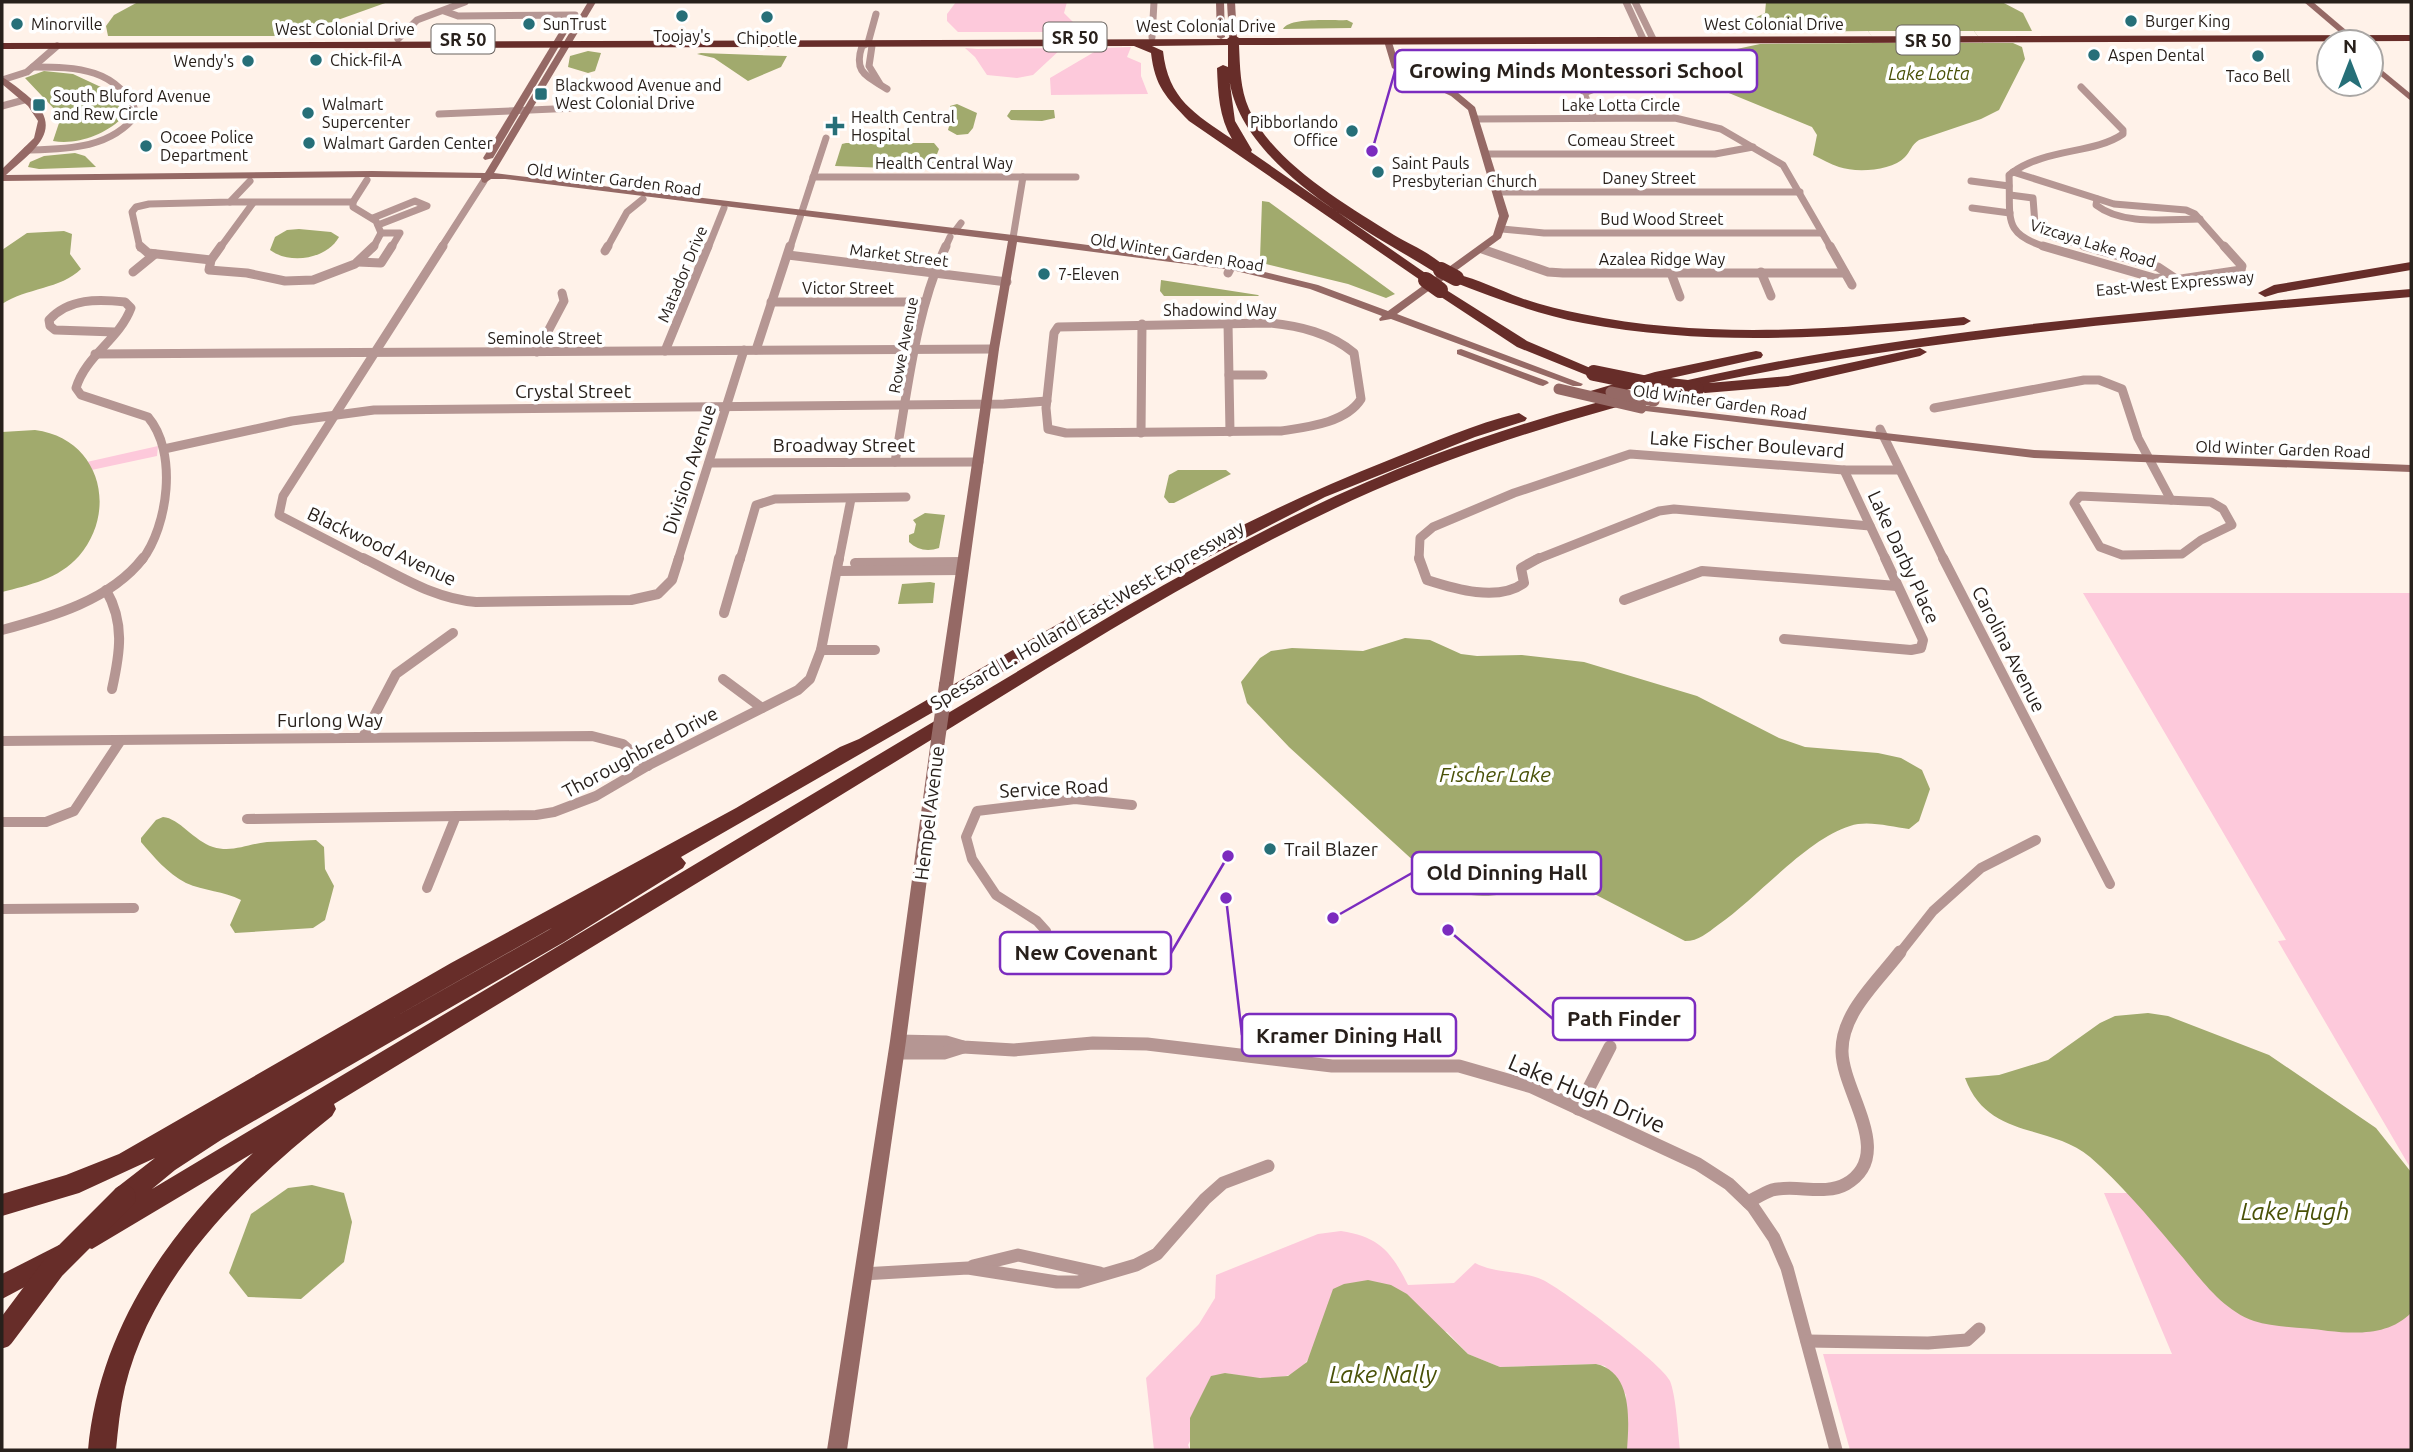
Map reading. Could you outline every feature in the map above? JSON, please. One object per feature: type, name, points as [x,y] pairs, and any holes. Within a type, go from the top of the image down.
[{"type":"highway","name":"West Colonial Drive","points":[[2040,37],[2221,33],[2315,37]]},
{"type":"highway","points":[[2192,39],[2221,33]]},
{"type":"highway","name":"West Colonial Drive","points":[[2385,35],[2411,33]]},
{"type":"highway","name":"West Colonial Drive","points":[[244,42],[293,45],[1152,37],[1366,41],[1406,36],[2315,38]]},
{"type":"highway","name":"West Colonial Drive","points":[[869,40],[1093,42],[1647,37]]},
{"type":"highway","name":"West Colonial Drive","points":[[2385,38],[2411,38]]},
{"type":"highway","name":"West Colonial Drive","points":[[3,44],[317,39],[563,41]]},
{"type":"highway","points":[[293,45],[317,39]]},
{"type":"highway","points":[[1227,39],[1226,119],[1240,143],[1262,166]]},
{"type":"highway","points":[[1227,39],[1243,112],[1263,142],[1322,191],[1456,278],[1546,311],[1587,321],[1670,333],[1755,337],[1941,324]]},
{"type":"highway","name":"West Colonial Drive","points":[[3,44],[57,46],[186,42]]},
{"type":"highway","points":[[1093,42],[1142,45],[1156,49],[1162,82],[1178,104],[1199,122],[1522,344],[1594,373],[1643,383],[1696,389],[1788,382],[1983,337],[2072,323]]},
{"type":"highway","points":[[2265,293],[2274,289],[2411,266]]},
{"type":"highway","name":"East-West Expressway","points":[[1941,324],[2411,279]]},
{"type":"highway","name":"East-West Expressway","points":[[2072,323],[2411,293]]},
{"type":"highway","name":"Spessard L. Holland East-West Expressway","points":[[500,992],[1104,627],[1221,560],[1340,500],[1443,458],[1529,428],[1744,370],[1978,332],[2072,323]]},
{"type":"highway","name":"Spessard L. Holland East-West Expressway","points":[[866,744],[1150,580],[1319,493],[1398,461],[1560,404],[1656,377],[1720,362],[1941,324]]},
{"type":"highway","points":[[2,1336],[53,1268],[124,1197],[166,1163],[213,1133],[556,936],[856,754],[866,744]]},
{"type":"highway","points":[[2,1205],[70,1185],[128,1161],[459,969],[743,813],[847,752],[866,744]]},
{"type":"highway","points":[[2,1287],[100,1233],[500,992]]},
{"type":"highway","points":[[102,1450],[109,1395],[127,1343],[148,1297],[176,1252],[210,1210],[246,1172],[332,1103],[377,1070],[479,1010],[500,992]]},
{"type":"main road","points":[[1220,2],[1227,39]]},
{"type":"main road","points":[[1227,39],[1231,2]]},
{"type":"main road","points":[[2299,2],[2332,28]]},
{"type":"main road","points":[[2308,2],[2335,28]]},
{"type":"main road","name":"Blackwood Avenue","points":[[563,41],[575,15],[587,4]]},
{"type":"main road","name":"Blackwood Avenue","points":[[481,178],[587,4]]},
{"type":"main road","points":[[1387,39],[1395,66],[1454,94],[1472,109],[1504,216],[1502,229],[1482,249],[1387,317]]},
{"type":"main road","points":[[2385,67],[2411,88]]},
{"type":"main road","points":[[2385,76],[2411,98]]},
{"type":"main road","points":[[2,80],[39,112],[44,121],[43,131],[2,178]]},
{"type":"main road","name":"Old Winter Garden Road","points":[[2,178],[481,178],[564,182],[799,214]]},
{"type":"main road","name":"Old Winter Garden Road","points":[[253,178],[481,178],[724,208],[955,230],[1012,241],[1231,266]]},
{"type":"main road","name":"Old Winter Garden Road","points":[[1012,241],[1147,251],[1231,266],[1577,384],[1654,401],[2034,454],[2411,461]]},
{"type":"main road","name":"Hempel Avenue","points":[[837,1450],[897,1047],[994,349],[1012,241]]},
{"type":"main road","name":"Old Winter Garden Road","points":[[1387,317],[1559,389],[1641,408],[1881,434]]},
{"type":"main road","name":"Old Winter Garden Road","points":[[2147,455],[2411,469]]},
{"type":"street","points":[[398,39],[417,20],[465,2]]},
{"type":"street","points":[[1152,37],[1154,2]]},
{"type":"street","points":[[1626,2],[1647,37]]},
{"type":"street","points":[[1635,2],[1647,37]]},
{"type":"street","points":[[444,11],[457,16],[575,15]]},
{"type":"street","points":[[876,14],[869,40],[862,46],[859,67],[867,80],[883,87]]},
{"type":"street","points":[[2,80],[27,72],[57,46]]},
{"type":"street","points":[[27,150],[72,148],[97,142],[132,124],[137,114],[112,81],[77,67],[33,67]]},
{"type":"street","points":[[1594,118],[1584,93],[1610,83]]},
{"type":"street","points":[[2013,172],[2054,153],[2112,141],[2123,134],[2123,130],[2081,86]]},
{"type":"street","points":[[2,106],[24,100]]},
{"type":"street","points":[[520,112],[439,114],[574,111]]},
{"type":"street","name":"Lake Lotta Circle","points":[[1477,119],[1691,120],[1721,129],[1783,165],[1853,285]]},
{"type":"street","points":[[756,350],[827,135]]},
{"type":"street","name":"Comeau Street","points":[[1487,154],[1715,154],[1753,147]]},
{"type":"street","points":[[2013,172],[2097,199],[2096,205],[2099,209],[2123,216],[2200,219]]},
{"type":"street","name":"Vizcaya Lake Road","points":[[2013,172],[2009,175],[2011,225],[2030,242],[2154,278],[2176,279],[2241,270],[2242,266],[2200,219],[2186,210],[2126,206],[2097,199]]},
{"type":"street","name":"Health Central Way","points":[[813,177],[1076,177]]},
{"type":"street","name":"Hempel Avenue","points":[[1012,241],[1023,177]]},
{"type":"street","points":[[230,202],[253,178]]},
{"type":"street","name":"Blackwood Avenue","points":[[481,178],[283,496],[279,515],[452,600],[631,600],[658,594]]},
{"type":"street","points":[[358,261],[381,262],[400,233],[377,225],[353,207],[353,202],[367,180]]},
{"type":"street","points":[[1971,181],[2033,198],[2035,224],[2040,232],[2158,267],[2176,279]]},
{"type":"street","name":"Daney Street","points":[[1497,192],[1800,192]]},
{"type":"street","points":[[605,251],[627,212],[643,199]]},
{"type":"street","points":[[415,201],[426,206],[377,225],[415,201]]},
{"type":"street","points":[[253,202],[211,260],[209,270],[245,272],[285,281],[322,277],[358,261],[379,241],[377,225]]},
{"type":"street","points":[[211,260],[155,254],[139,248],[132,212],[136,207],[149,204],[353,202]]},
{"type":"street","name":"Matador Drive","points":[[665,351],[724,208]]},
{"type":"street","points":[[1972,208],[2010,213]]},
{"type":"street","name":"Bud Wood Street","points":[[1502,229],[1544,233],[1822,233]]},
{"type":"street","name":"Rowe Avenue","points":[[895,462],[925,302],[933,273],[955,230]]},
{"type":"street","points":[[2076,255],[2083,246]]},
{"type":"street","name":"Azalea Ridge Way","points":[[1482,249],[1548,272],[1845,273]]},
{"type":"street","points":[[133,272],[155,254]]},
{"type":"street","name":"Market Street","points":[[788,255],[1007,282]]},
{"type":"street","points":[[1761,272],[1771,296]]},
{"type":"street","points":[[1671,273],[1681,297]]},
{"type":"street","points":[[537,352],[564,302],[562,293]]},
{"type":"street","points":[[2,630],[66,610],[106,590],[130,571],[151,548],[161,526],[167,468],[156,425],[148,417],[81,396],[76,388],[78,376],[128,317],[131,308],[125,302],[74,304],[61,309],[49,320],[50,326],[55,330],[115,332]]},
{"type":"street","name":"Victor Street","points":[[771,302],[925,302]]},
{"type":"street","points":[[987,404],[1047,405],[1054,333],[1058,327],[1066,325],[1062,315]]},
{"type":"street","points":[[1228,323],[1230,432]]},
{"type":"street","points":[[1141,433],[1142,324]]},
{"type":"street","name":"Shadowind Way","points":[[1047,405],[1046,424],[1054,432],[1281,431],[1310,427],[1346,414],[1356,407],[1361,398],[1354,353],[1340,342],[1284,324],[1066,325]]},
{"type":"street","name":"Seminole Street","points":[[95,354],[994,349]]},
{"type":"street","name":"Division Avenue","points":[[658,594],[672,580],[744,350]]},
{"type":"street","points":[[1229,375],[1263,375]]},
{"type":"street","points":[[1934,408],[2028,389],[2099,380],[2122,389],[2147,455],[2171,500]]},
{"type":"street","name":"Crystal Street","points":[[164,449],[335,414],[408,408],[987,404]]},
{"type":"street","name":"Carolina Avenue","points":[[1881,434],[2110,884]]},
{"type":"street","name":"Lake Fischer Boulevard","points":[[1870,526],[1674,509],[1659,511],[1526,563],[1521,568],[1524,583],[1520,589],[1512,592],[1478,591],[1427,580],[1423,574],[1418,544],[1422,534],[1433,527],[1514,494],[1630,454],[1844,470],[1898,470]]},
{"type":"street","name":"Broadway Street","points":[[709,463],[979,462]]},
{"type":"street","name":"Lake Darby Place","points":[[1784,639],[1910,650],[1921,648],[1923,640],[1844,470]]},
{"type":"street","points":[[2080,496],[2171,500],[2211,502],[2222,509],[2232,525],[2201,540],[2182,554],[2113,554],[2101,547],[2074,503],[2080,496]]},
{"type":"street","points":[[724,613],[756,505],[775,499],[906,497]]},
{"type":"street","name":"Thoroughbred Drive","points":[[247,819],[563,812],[580,806],[648,766],[798,690],[810,680],[821,650],[851,499]]},
{"type":"street","points":[[838,567],[964,566]]},
{"type":"street","points":[[1624,600],[1702,570],[1897,586]]},
{"type":"street","points":[[106,590],[117,606],[120,621],[121,643],[112,689]]},
{"type":"street","points":[[363,737],[396,674],[453,633]]},
{"type":"street","points":[[821,650],[876,650]]},
{"type":"street","points":[[723,680],[762,708]]},
{"type":"street","name":"Furlong Way","points":[[2,741],[592,736],[618,740],[632,747],[648,766]]},
{"type":"street","points":[[2,822],[46,822],[74,811],[121,740]]},
{"type":"street","name":"Service Road","points":[[1040,940],[1045,931],[1037,921],[996,895],[972,859],[966,837],[977,811],[1070,801],[1115,800],[1132,805]]},
{"type":"street","points":[[427,888],[456,816]]},
{"type":"street","points":[[1748,1202],[1773,1190],[1845,1185],[1864,1168],[1869,1148],[1842,1052],[1850,1016],[1933,911],[1981,868],[2036,840]]},
{"type":"street","points":[[2,909],[134,908]]},
{"type":"street","name":"Lake Hugh Drive","points":[[897,1047],[944,1053],[963,1047],[1014,1050],[1093,1043],[1147,1044],[1332,1066],[1459,1066],[1532,1087],[1698,1164],[1729,1184],[1748,1202],[1779,1248],[1787,1268],[1836,1450]]},
{"type":"street","points":[[1578,1109],[1609,1047]]},
{"type":"street","points":[[862,1274],[968,1268],[1057,1282],[1078,1282],[1136,1265],[1157,1254],[1205,1199],[1223,1183],[1268,1166]]},
{"type":"street","points":[[1807,1341],[1928,1343],[1967,1340],[1979,1329]]},
{"type":"shaded area","points":[[956,2],[1067,2],[1064,13],[1074,23],[1077,32],[958,32],[947,21],[947,14]]},
{"type":"shaded area","points":[[1131,47],[1127,57],[1141,63],[1141,76],[1148,94],[1051,95],[1050,78],[1101,48]]},
{"type":"shaded area","points":[[965,48],[1062,48],[1033,75],[1017,78],[987,75]]},
{"type":"shaded area","points":[[158,446],[157,456],[68,475],[69,466]]},
{"type":"shaded area","points":[[2083,593],[2411,593],[2411,1169],[2278,941],[2286,940]]},
{"type":"shaded area","points":[[2104,1193],[2411,1193],[2411,1450],[1850,1450],[1823,1354],[2172,1354]]},
{"type":"shaded area","points":[[1341,1231],[1365,1237],[1382,1248],[1396,1263],[1408,1285],[1454,1283],[1475,1263],[1491,1269],[1535,1277],[1554,1286],[1650,1359],[1670,1381],[1680,1450],[1627,1450],[1626,1395],[1605,1366],[1500,1367],[1468,1354],[1447,1332],[1327,1310],[1310,1356],[1300,1369],[1280,1377],[1269,1378],[1225,1373],[1188,1445],[1190,1450],[1154,1450],[1146,1378],[1199,1324],[1215,1298],[1216,1275],[1318,1234]]},
{"type":"water","points":[[138,2],[388,2],[293,36],[108,36],[106,26],[114,15]]},
{"type":"water","name":"Lake Lotta","points":[[1766,2],[2002,2],[2023,13],[2032,31],[1974,31],[1983,43],[2013,43],[2022,47],[2025,59],[1999,110],[1981,119],[1919,140],[1905,157],[1892,165],[1855,170],[1839,167],[1813,155],[1817,135],[1812,127],[1707,83],[1705,79],[1720,72],[1751,70],[1752,67],[1737,64],[1732,50],[1760,44],[1877,43],[1868,31],[1770,32],[1748,26],[1751,20],[1765,13]]},
{"type":"water","points":[[1347,20],[1353,23],[1351,28],[1283,29],[1287,25],[1302,21]]},
{"type":"water","points":[[588,51],[601,53],[595,71],[588,73],[568,67],[570,56]]},
{"type":"water","points":[[697,54],[787,56],[781,67],[748,81],[714,58]]},
{"type":"water","points":[[44,71],[73,74],[103,88],[121,108],[121,119],[90,138],[71,142],[53,141],[60,120],[58,113],[25,78]]},
{"type":"water","points":[[957,104],[977,113],[973,128],[968,134],[957,135],[948,130],[953,112],[950,106]]},
{"type":"water","points":[[1011,110],[1054,110],[1055,118],[1042,121],[1011,120],[1007,116]]},
{"type":"water","points":[[934,143],[939,149],[934,162],[930,164],[886,168],[835,166],[842,144]]},
{"type":"water","points":[[75,153],[85,156],[96,167],[28,167],[30,162],[44,156]]},
{"type":"water","points":[[1262,201],[1269,202],[1395,294],[1386,298],[1348,284],[1262,263]]},
{"type":"water","points":[[287,230],[331,232],[339,237],[326,250],[307,257],[288,257],[270,250],[275,237]]},
{"type":"water","points":[[64,231],[72,234],[70,254],[81,269],[64,281],[2,304],[2,250],[27,233]]},
{"type":"water","points":[[1161,280],[1259,296],[1164,296],[1160,291]]},
{"type":"water","points":[[35,430],[57,436],[75,446],[88,461],[96,478],[100,498],[98,518],[91,537],[71,564],[53,576],[2,592],[2,432]]},
{"type":"water","points":[[1178,470],[1226,470],[1231,474],[1174,503],[1169,503],[1164,497],[1169,475]]},
{"type":"water","points":[[925,513],[945,515],[939,548],[923,550],[909,542],[909,535],[914,533],[916,524],[913,520]]},
{"type":"water","points":[[935,583],[933,603],[898,604],[902,584]]},
{"type":"water","name":"Fischer Lake","points":[[1405,638],[1430,640],[1461,654],[1522,655],[1584,662],[1697,696],[1779,738],[1805,747],[1878,753],[1901,758],[1922,770],[1930,789],[1919,821],[1909,829],[1880,824],[1857,824],[1834,833],[1800,856],[1718,925],[1695,940],[1685,941],[1579,886],[1551,886],[1484,896],[1463,893],[1440,885],[1289,747],[1247,703],[1241,682],[1260,658],[1271,651],[1292,648],[1363,651]]},
{"type":"water","points":[[163,817],[175,821],[206,844],[220,849],[267,842],[316,840],[324,847],[325,869],[334,886],[325,920],[313,928],[235,933],[230,925],[241,900],[179,879],[141,842],[141,838],[156,820]]},
{"type":"water","name":"Lake Hugh","points":[[2148,1013],[2168,1016],[2269,1055],[2376,1128],[2411,1172],[2411,1313],[2393,1326],[2362,1332],[2271,1325],[2241,1315],[2209,1289],[2133,1200],[2090,1157],[2074,1146],[2021,1128],[1988,1112],[1975,1098],[1965,1078],[1999,1075],[2048,1060],[2100,1023],[2115,1016]]},
{"type":"water","points":[[312,1185],[344,1193],[352,1222],[344,1262],[301,1299],[248,1297],[229,1273],[251,1214],[288,1188]]},
{"type":"water","name":"Lake Nally","points":[[1368,1280],[1391,1285],[1407,1294],[1468,1354],[1500,1367],[1596,1364],[1608,1369],[1623,1387],[1626,1399],[1627,1450],[1190,1450],[1190,1418],[1211,1376],[1225,1373],[1260,1378],[1288,1376],[1307,1362],[1333,1289],[1344,1284]]},
{"type":"pier","points":[[1868,31],[1974,31],[1983,43],[1876,43]]},
{"type":"place","name":"Toojay's","points":[[682,16]]},
{"type":"place","name":"Chipotle","points":[[767,17]]},
{"type":"place","name":"Burger King","points":[[2131,21]]},
{"type":"place","name":"Minorville","points":[[17,24]]},
{"type":"place","name":"SunTrust","points":[[529,24]]},
{"type":"place","name":"Aspen Dental","points":[[2094,55]]},
{"type":"place","name":"Taco Bell","points":[[2258,56]]},
{"type":"place","name":"Chick-fil-A","points":[[316,60]]},
{"type":"place","name":"Wendy's","points":[[248,61]]},
{"type":"place","name":"Blackwood Avenue and West Colonial Drive","points":[[541,94]]},
{"type":"place","name":"South Bluford Avenue and Rew Circle","points":[[39,105]]},
{"type":"place","name":"Walmart Supercenter","points":[[308,113]]},
{"type":"place","name":"Health Central Hospital","points":[[835,126]]},
{"type":"place","name":"Pibborlando Office","points":[[1352,131]]},
{"type":"place","name":"Walmart Garden Center","points":[[309,143]]},
{"type":"place","name":"Ocoee Police Department","points":[[146,146]]},
{"type":"place","name":"Growing Minds Montessori School","points":[[1372,151]]},
{"type":"place","name":"Saint Pauls Presbyterian Church","points":[[1378,172]]},
{"type":"place","name":"7-Eleven","points":[[1044,274]]},
{"type":"place","name":"Trail Blazer","points":[[1270,849]]},
{"type":"place","name":"New Covenant","points":[[1228,856]]},
{"type":"place","name":"Kramer Dining Hall","points":[[1226,898]]},
{"type":"place","name":"Old Dinning Hall","points":[[1333,918]]},
{"type":"place","name":"Path Finder","points":[[1448,930]]}]
